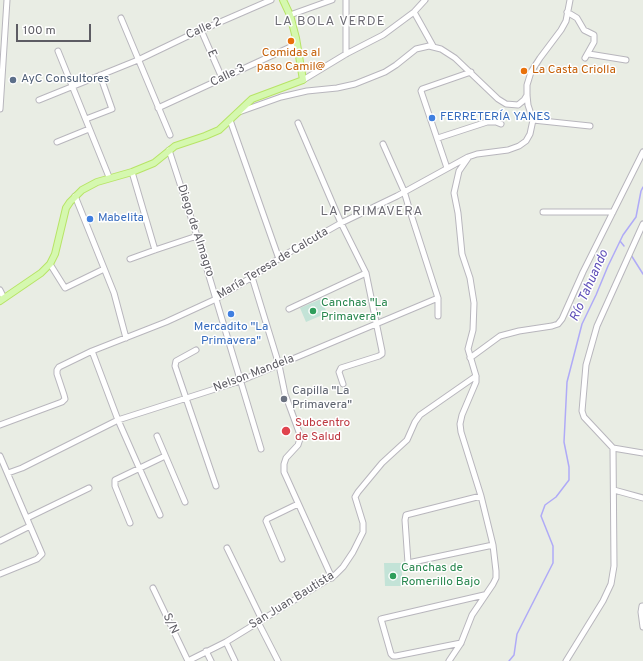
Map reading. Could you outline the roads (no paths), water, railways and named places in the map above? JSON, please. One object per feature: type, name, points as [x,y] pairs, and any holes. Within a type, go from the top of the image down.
[{"type":"main road","points":[[2,299],[41,273],[50,264],[55,254],[66,208],[75,196],[89,186],[154,163],[175,146],[212,133],[230,120],[252,99],[303,80],[290,15],[283,0]]},
{"type":"street","points":[[0,109],[3,11],[7,0]]},
{"type":"street","name":"Calle 2","points":[[39,100],[138,60],[201,30],[270,0]]},
{"type":"street","points":[[290,15],[332,0]]},
{"type":"street","points":[[346,0],[346,54]]},
{"type":"street","points":[[303,80],[346,54],[383,35],[414,12],[425,0]]},
{"type":"street","points":[[570,0],[566,21],[531,72],[527,85],[528,106],[533,120],[590,126]]},
{"type":"street","points":[[414,12],[433,46]]},
{"type":"street","points":[[567,12],[577,18],[584,30],[594,35],[594,42],[587,56],[626,60]]},
{"type":"street","points":[[121,18],[170,135]]},
{"type":"street","name":"E","points":[[201,30],[222,78]]},
{"type":"street","name":"Calle 3","points":[[158,108],[297,44]]},
{"type":"street","points":[[238,112],[281,97],[307,91],[337,88],[355,84],[392,68],[422,47],[433,46],[446,52],[471,72],[498,99],[506,104],[518,105],[527,94]]},
{"type":"street","points":[[58,52],[109,178]]},
{"type":"street","points":[[447,168],[421,91],[422,89],[471,72]]},
{"type":"street","points":[[86,119],[112,109],[100,75]]},
{"type":"street","points":[[230,120],[279,259]]},
{"type":"street","name":"María Teresa de Calcuta","points":[[0,425],[62,402],[64,395],[57,374],[59,367],[92,351],[166,322],[216,299],[279,259],[341,223],[397,196],[468,157],[476,154],[508,150],[519,146],[526,141],[530,134],[533,120]]},
{"type":"street","points":[[438,138],[487,122],[502,124]]},
{"type":"street","points":[[298,123],[341,223],[366,273],[382,354],[342,368],[339,372],[343,384]]},
{"type":"street","points":[[57,142],[90,129]]},
{"type":"street","points":[[383,144],[404,191],[438,298],[438,316]]},
{"type":"street","name":"Diego de Almagro","points":[[169,150],[197,236],[261,449]]},
{"type":"street","points":[[470,358],[493,340],[507,333],[558,324],[562,319],[583,272],[643,152]]},
{"type":"street","points":[[449,661],[461,643],[472,615],[496,578],[493,545],[460,424],[476,382],[476,376],[468,349],[474,330],[474,302],[470,278],[462,254],[458,213],[454,193],[459,171],[468,157]]},
{"type":"street","points":[[132,172],[154,250]]},
{"type":"street","points":[[75,196],[114,293],[126,338]]},
{"type":"street","points":[[543,212],[613,212]]},
{"type":"street","points":[[643,224],[597,326],[586,365],[582,411],[584,417],[613,448],[643,453]]},
{"type":"street","points":[[130,259],[197,236]]},
{"type":"street","points":[[50,264],[65,288],[104,269]]},
{"type":"street","points":[[288,309],[366,273]]},
{"type":"street","points":[[252,277],[279,365],[285,394],[299,432],[300,439],[298,445],[286,458],[284,472],[332,578]]},
{"type":"street","points":[[0,290],[2,299]]},
{"type":"street","name":"Nelson Mandela","points":[[8,473],[22,468],[118,420],[240,381],[438,298]]},
{"type":"street","points":[[196,350],[175,363],[216,486]]},
{"type":"street","points":[[92,351],[118,420],[160,515]]},
{"type":"street","name":"San Juan Bautista","points":[[188,661],[226,642],[332,578],[350,557],[363,532],[364,523],[355,497],[358,492],[382,464],[407,440],[415,422],[420,415],[476,376]]},
{"type":"street","points":[[157,436],[185,502]]},
{"type":"street","points":[[566,661],[603,601],[611,584],[614,566],[613,448]]},
{"type":"street","points":[[0,456],[41,552],[40,557],[37,559],[0,574]]},
{"type":"street","points":[[130,523],[114,482],[165,456]]},
{"type":"street","points":[[27,518],[89,488]]},
{"type":"street","points":[[614,490],[643,498]]},
{"type":"street","points":[[480,496],[406,515],[404,520],[408,563],[493,545]]},
{"type":"street","points":[[282,559],[266,521],[267,519],[298,504]]},
{"type":"street","points":[[0,541],[30,526]]},
{"type":"street","points":[[227,548],[278,661]]},
{"type":"street","name":"S/N","points":[[152,588],[188,661]]},
{"type":"street","points":[[461,643],[393,656],[391,654],[380,619],[484,595]]},
{"type":"street","points":[[643,606],[641,612],[643,626]]},
{"type":"street","points":[[226,642],[235,661]]},
{"type":"street","points":[[206,652],[211,661]]},
{"type":"waterway","name":"Río Tahuando","points":[[509,661],[514,655],[517,634],[553,563],[553,546],[541,516],[545,505],[556,497],[569,480],[569,467],[564,442],[567,382],[582,324],[623,235],[636,217],[643,187]]},
{"type":"waterway","name":"Río Tahuando","points":[[620,241],[624,246]]},
{"type":"waterway","points":[[631,255],[643,274]]},
{"type":"place","name":"Comidas al paso Camil@","points":[[291,41]]},
{"type":"place","name":"La Casta Criolla","points":[[524,71]]},
{"type":"place","name":"AyC Consultores","points":[[13,80]]},
{"type":"place","name":"FERRETERÍA YANES","points":[[432,118]]},
{"type":"place","name":"Mabelita","points":[[90,219]]},
{"type":"place","name":"Canchas \"La Primavera\"","points":[[313,311]]},
{"type":"place","name":"Mercadito \"La Primavera\"","points":[[231,314]]},
{"type":"place","name":"Capilla \"La Primavera\"","points":[[284,399]]},
{"type":"place","name":"Subcentro de Salud","points":[[286,431]]},
{"type":"place","name":"Canchas de Romerillo Bajo","points":[[393,576]]},
{"type":"district","name":"LA BOLA VERDE","points":[[330,22]]},
{"type":"district","name":"LA PRIMAVERA","points":[[372,212]]}]
